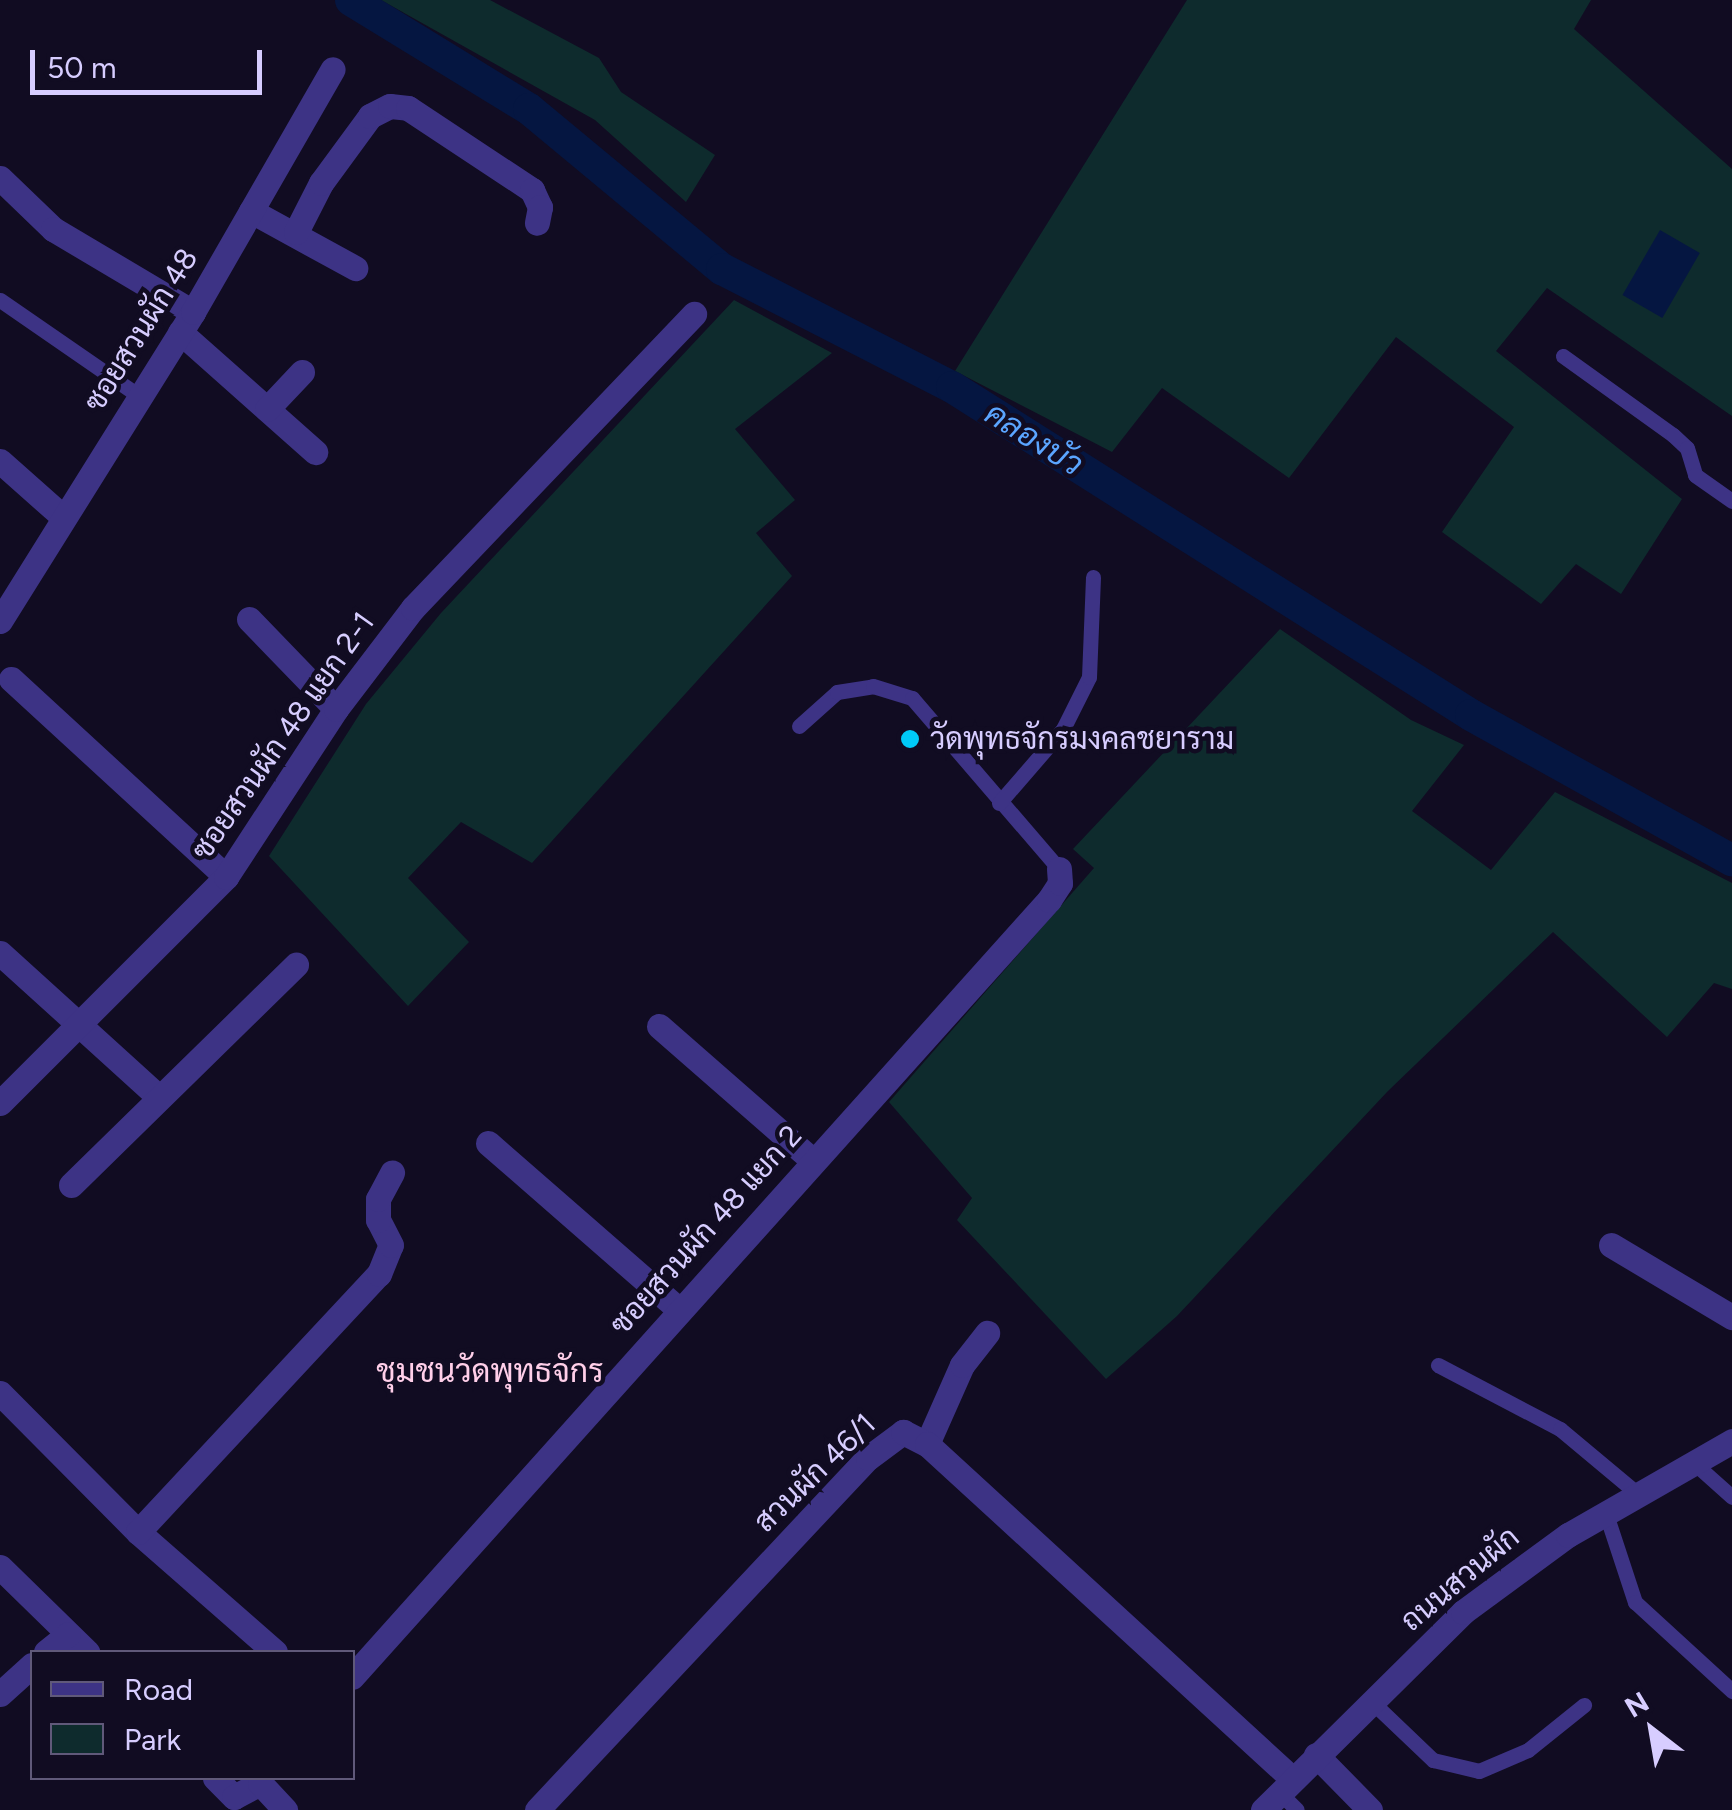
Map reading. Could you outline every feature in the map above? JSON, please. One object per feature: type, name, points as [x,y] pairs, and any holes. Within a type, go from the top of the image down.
[{"type":"street","name":"ซอยสวนผัก 48","points":[[0,621],[186,322],[333,70]]},
{"type":"street","points":[[296,232],[322,183],[370,116],[390,106],[408,108],[532,190],[540,207],[536,223]]},
{"type":"street","points":[[0,178],[53,229],[186,322],[267,410],[316,452]]},
{"type":"street","points":[[252,211],[355,268]]},
{"type":"street","name":"ซอยสวนผัก 48 แยก 2-1","points":[[0,1102],[82,1027],[226,878],[336,709],[414,608],[694,314]]},
{"type":"street","points":[[267,410],[302,372]]},
{"type":"street","points":[[0,461],[62,517]]},
{"type":"street","points":[[249,619],[336,709]]},
{"type":"street","points":[[11,678],[226,878]]},
{"type":"street","name":"ซอยสวนผัก 48 แยก 2","points":[[355,1675],[678,1308],[1049,900],[1060,883],[1060,869]]},
{"type":"street","points":[[0,953],[159,1097]]},
{"type":"street","points":[[71,1184],[296,965]]},
{"type":"street","points":[[658,1026],[812,1160]]},
{"type":"street","points":[[488,1143],[678,1308]]},
{"type":"street","points":[[138,1532],[379,1274],[391,1245],[378,1220],[378,1199],[392,1173]]},
{"type":"street","points":[[1612,1245],[1732,1317]]},
{"type":"street","points":[[986,1333],[962,1365],[927,1444],[1283,1798]]},
{"type":"street","points":[[0,1392],[138,1532],[273,1650]]},
{"type":"street","name":"สวนผัก 46/1","points":[[537,1810],[879,1448],[903,1432],[927,1444]]},
{"type":"street","name":"ถนนสวนผัก","points":[[1283,1798],[1316,1756],[1462,1612],[1605,1512],[1732,1440]]},
{"type":"street","points":[[0,1567],[84,1650]]},
{"type":"street","points":[[48,1650],[68,1634]]},
{"type":"street","points":[[0,1694],[30,1667]]},
{"type":"street","points":[[1316,1756],[1370,1810]]},
{"type":"street","points":[[217,1780],[234,1796],[263,1780],[285,1810]]},
{"type":"lane","points":[[0,300],[140,396]]},
{"type":"lane","points":[[1563,356],[1673,435],[1687,448],[1695,475],[1732,501]]},
{"type":"lane","points":[[999,804],[1063,729],[1090,677],[1093,578]]},
{"type":"lane","points":[[798,726],[837,692],[873,686],[912,698],[999,804],[1060,869]]},
{"type":"lane","points":[[1438,1365],[1560,1429],[1639,1495]]},
{"type":"lane","points":[[1694,1463],[1732,1497]]},
{"type":"lane","points":[[1605,1512],[1635,1602],[1732,1690]]},
{"type":"lane","points":[[1371,1701],[1433,1760],[1479,1771],[1528,1750],[1584,1705]]},
{"type":"green space","points":[[381,0],[490,0],[599,58],[621,92],[715,155],[686,202],[595,120]]},
{"type":"green space","points":[[1187,0],[1591,0],[1574,29],[1732,169],[1732,416],[1547,288],[1496,351],[1682,499],[1621,594],[1576,564],[1541,604],[1442,532],[1514,427],[1396,337],[1289,478],[1162,388],[1112,452],[955,371]]},
{"type":"green space","points":[[734,300],[832,353],[735,429],[795,500],[756,533],[792,576],[532,863],[461,822],[408,878],[469,942],[408,1006],[269,856],[366,704],[441,613]]},
{"type":"green space","points":[[1280,629],[1411,720],[1464,745],[1412,811],[1491,870],[1555,792],[1732,883],[1732,989],[1714,983],[1667,1037],[1553,932],[1388,1091],[1177,1316],[1106,1379],[957,1220],[972,1198],[889,1102],[1094,868],[1073,849]]},
{"type":"water","points":[[1660,230],[1700,253],[1662,318],[1622,295]]},
{"type":"waterway","name":"คลองบัว","points":[[351,0],[529,109],[722,269],[952,387],[1471,715],[1732,860]]},
{"type":"place","name":"วัดพุทธจักรมงคลชยาราม","points":[[910,739]]},
{"type":"district","name":"ชุมชนวัดพุทธจักร","points":[[490,1371]]}]
